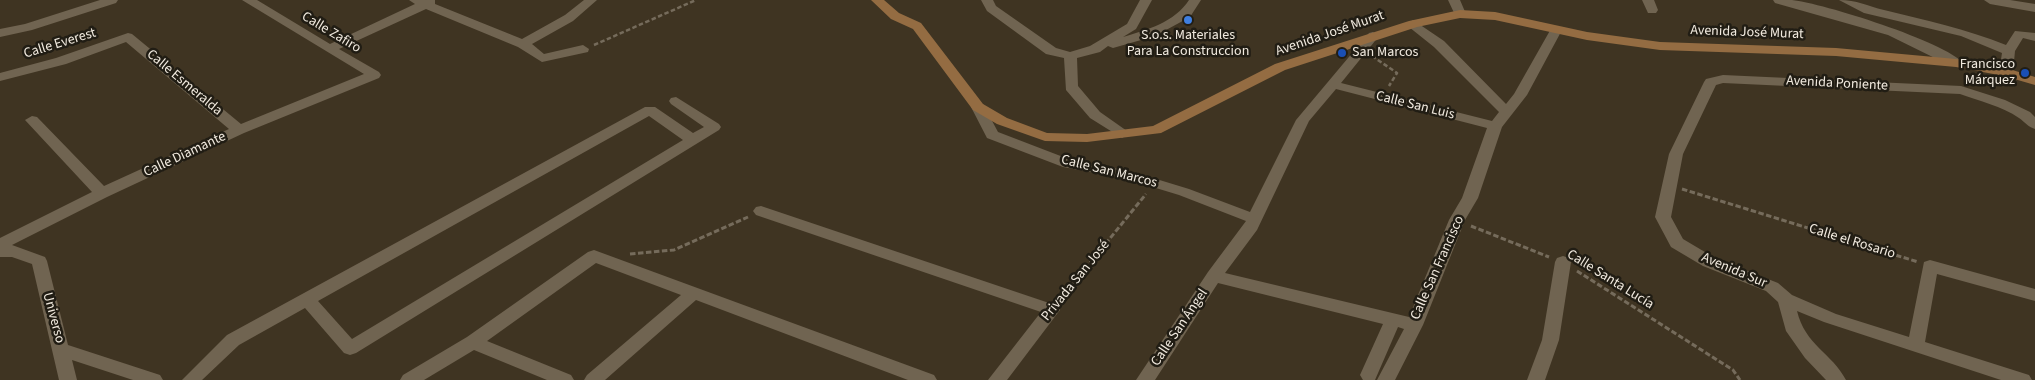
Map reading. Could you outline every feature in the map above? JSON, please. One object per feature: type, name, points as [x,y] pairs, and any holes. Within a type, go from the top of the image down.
[{"type":"street","points":[[0,33],[28,27],[112,0]]},
{"type":"street","name":"Calle Zafiro","points":[[248,0],[374,75]]},
{"type":"street","points":[[523,44],[569,18],[591,0]]},
{"type":"street","name":"Avenida José Murat","points":[[877,0],[895,16],[916,26],[978,107],[1002,121],[1045,136],[1087,138],[1156,130],[1280,67],[1412,24],[1440,16],[1460,14],[1496,16],[1556,30],[1660,46],[1836,52],[1956,63],[2006,72],[2035,81]]},
{"type":"street","points":[[987,0],[992,8],[1051,51],[1070,56],[1151,33],[1186,14],[1195,0]]},
{"type":"street","points":[[1095,49],[1132,26],[1146,0]]},
{"type":"street","points":[[1454,0],[1460,14]]},
{"type":"street","points":[[1779,0],[1965,33],[2009,51]]},
{"type":"street","points":[[1845,0],[1868,16],[1931,47],[1956,63]]},
{"type":"street","points":[[1990,0],[2035,8]]},
{"type":"street","points":[[329,49],[424,2],[523,44],[542,58],[583,50]]},
{"type":"street","points":[[1412,24],[1438,44],[1506,112]]},
{"type":"street","name":"Calle San Francisco","points":[[1214,276],[1414,325],[1457,220],[1470,198],[1495,126],[1520,95],[1556,30]]},
{"type":"street","points":[[2006,72],[2009,51],[2020,34],[2035,37]]},
{"type":"street","points":[[1214,276],[1249,230],[1303,120],[1335,85],[1373,36]]},
{"type":"street","name":"Calle Everest","points":[[0,77],[61,61],[128,37]]},
{"type":"street","name":"Calle Esmeralda","points":[[128,37],[239,130]]},
{"type":"street","points":[[1070,56],[1071,87],[1095,115],[1122,134]]},
{"type":"street","name":"Calle Diamante","points":[[0,245],[102,193],[239,130],[374,75]]},
{"type":"street","name":"Avenida Poniente","points":[[1676,154],[1711,82],[1723,80],[1961,90],[2000,103],[2026,116],[2035,125]]},
{"type":"street","name":"Calle San Luis","points":[[1335,85],[1495,126]]},
{"type":"street","points":[[308,301],[350,348],[714,127],[676,101]]},
{"type":"street","name":"Calle San Marcos","points":[[978,107],[992,135],[1068,164],[1125,174],[1184,192],[1255,219]]},
{"type":"street","points":[[191,380],[233,340],[308,301],[650,110],[693,140]]},
{"type":"street","points":[[32,120],[102,193]]},
{"type":"street","name":"Avenida Sur","points":[[1676,154],[1662,217],[1677,243],[1709,262],[1772,287],[1786,299],[1830,318],[2023,380]]},
{"type":"street","points":[[761,211],[1052,310]]},
{"type":"street","name":"Universo","points":[[0,251],[13,251],[38,261],[60,348],[153,380]]},
{"type":"street","points":[[409,380],[473,342],[594,256],[928,380]]},
{"type":"street","points":[[1536,380],[1541,372],[1550,337],[1563,262]]},
{"type":"street","points":[[1916,345],[1930,266],[2035,295]]},
{"type":"street","name":"Calle San Ángel","points":[[1145,380],[1214,276]]},
{"type":"street","points":[[593,380],[694,293]]},
{"type":"street","points":[[1786,299],[1792,326],[1811,353],[1837,380]]},
{"type":"street","name":"Privada San José","points":[[997,380],[1052,310]]},
{"type":"street","points":[[1376,379],[1393,320]]},
{"type":"street","points":[[1376,379],[1414,325]]},
{"type":"street","points":[[473,342],[565,380]]},
{"type":"street","points":[[60,348],[68,380]]},
{"type":"path","points":[[583,50],[696,0]]},
{"type":"path","points":[[1363,50],[1397,73],[1382,98]]},
{"type":"path","name":"Privada San José","points":[[1052,310],[1155,183]]},
{"type":"path","name":"Calle el Rosario","points":[[1670,185],[1930,266]]},
{"type":"path","points":[[594,256],[674,250],[761,211]]},
{"type":"path","name":"Calle Santa Lucía","points":[[1457,220],[1563,262],[1733,370],[1740,380]]},
{"type":"place","name":"S.o.s. Materiales Para La Construccion","points":[[1188,20]]},
{"type":"place","name":"San Marcos","points":[[1342,53]]},
{"type":"place","name":"Francisco Márquez","points":[[2025,73]]}]
